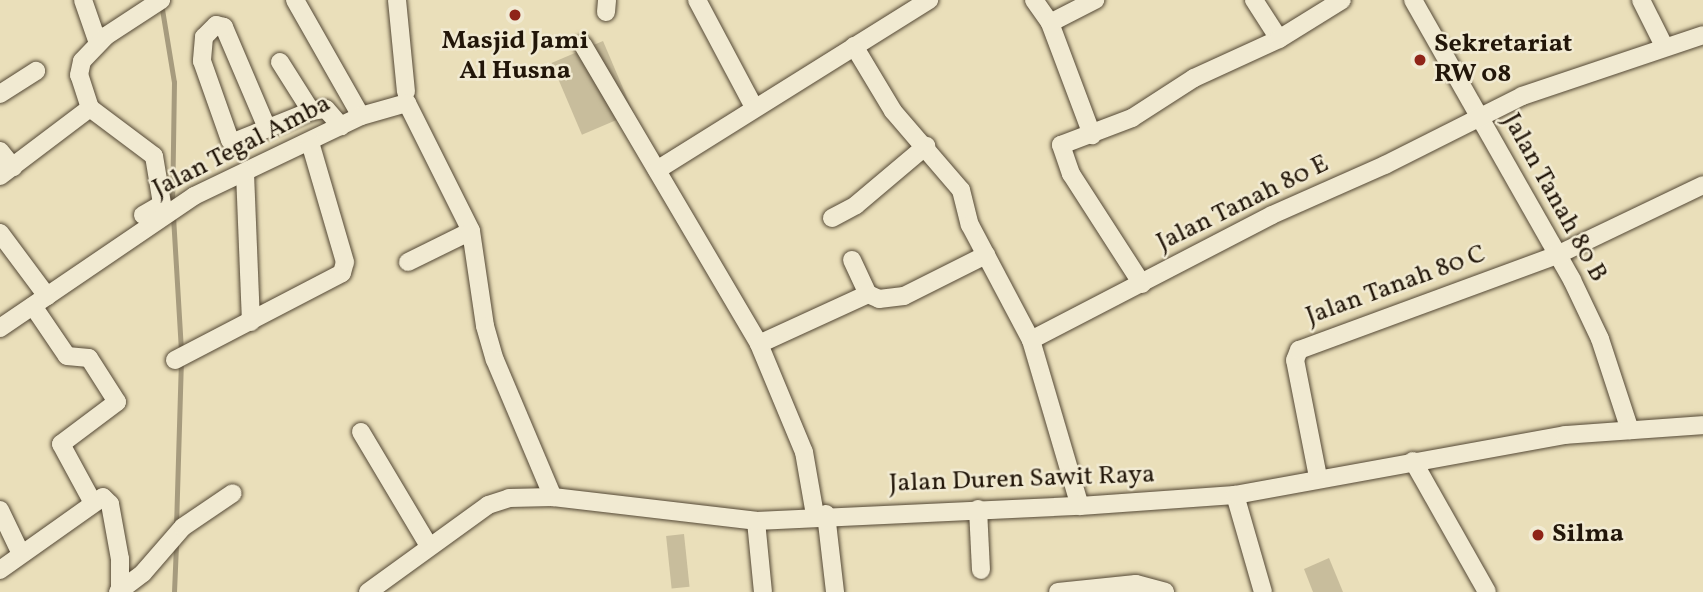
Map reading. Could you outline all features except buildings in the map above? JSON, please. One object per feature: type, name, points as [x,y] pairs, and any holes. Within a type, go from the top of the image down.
[{"type":"street","points":[[83,0],[98,43]]},
{"type":"street","points":[[295,0],[351,121]]},
{"type":"street","points":[[397,0],[409,99],[471,231],[485,326],[539,497]]},
{"type":"street","points":[[697,0],[754,107]]},
{"type":"street","points":[[657,170],[929,0]]},
{"type":"street","points":[[1034,0],[1050,23],[1092,135]]},
{"type":"street","points":[[1050,23],[1095,0]]},
{"type":"street","points":[[1254,0],[1279,39]]},
{"type":"street","points":[[1142,284],[1071,174],[1060,148],[1132,118],[1194,78],[1279,39],[1342,0]]},
{"type":"street","name":"Jalan Tanah 80 B","points":[[1412,0],[1555,256],[1572,280],[1600,339],[1630,430]]},
{"type":"street","points":[[1640,0],[1664,46]]},
{"type":"street","points":[[129,239],[129,225],[162,204],[154,156],[90,108],[79,69],[98,43],[159,2]]},
{"type":"street","points":[[267,128],[223,27],[216,25],[204,37],[202,61],[226,135],[236,141],[311,111],[326,109],[351,121]]},
{"type":"street","name":"Jalan Tanah 80 E","points":[[1031,340],[1272,215],[1385,165],[1478,116],[1664,46],[1703,35]]},
{"type":"street","points":[[583,45],[759,344],[804,452],[821,514],[835,592]]},
{"type":"street","points":[[855,46],[893,111],[926,146],[961,190],[970,225],[1031,340],[1080,506]]},
{"type":"street","points":[[280,62],[311,111]]},
{"type":"street","points":[[0,94],[36,71]]},
{"type":"street","name":"Jalan Tegal Amba","points":[[0,328],[194,196],[351,121],[409,99]]},
{"type":"street","points":[[0,151],[7,172],[90,108]]},
{"type":"street","points":[[175,360],[342,273],[344,268],[310,142]]},
{"type":"street","points":[[832,218],[856,205],[926,146]]},
{"type":"street","points":[[246,173],[251,321]]},
{"type":"street","name":"Jalan Tanah 80 C","points":[[1318,477],[1295,360],[1299,350],[1555,256],[1703,185]]},
{"type":"street","points":[[408,262],[471,231]]},
{"type":"street","points":[[0,233],[40,301],[67,356],[89,358],[117,402],[61,443],[92,501]]},
{"type":"street","points":[[852,260],[868,294],[879,299],[904,296],[986,256]]},
{"type":"street","points":[[759,344],[868,294]]},
{"type":"street","name":"Jalan Duren Sawit Raya","points":[[368,592],[488,505],[539,497],[756,521],[821,514],[1080,506],[1235,495],[1318,477],[1565,435],[1703,425]]},
{"type":"street","points":[[361,432],[429,546]]},
{"type":"street","points":[[1413,461],[1487,592]]},
{"type":"street","points":[[119,591],[143,573],[183,527],[233,493]]},
{"type":"street","points":[[1235,495],[1263,592]]},
{"type":"street","points":[[0,570],[20,552],[92,501],[103,497],[110,504],[119,591]]},
{"type":"street","points":[[978,509],[981,570]]},
{"type":"street","points":[[0,510],[20,552]]},
{"type":"street","points":[[756,521],[764,592]]},
{"type":"street","points":[[1058,592],[1136,584],[1165,592]]},
{"type":"shaded area","points":[[603,41],[633,113],[582,135],[551,63]]},
{"type":"shaded area","points":[[684,534],[690,587],[672,589],[666,536]]},
{"type":"shaded area","points":[[1329,558],[1343,592],[1313,592],[1304,569]]},
{"type":"waterway","points":[[161,3],[174,82],[172,206]]},
{"type":"waterway","points":[[173,216],[181,352]]},
{"type":"waterway","points":[[176,527],[181,362]]},
{"type":"waterway","points":[[174,592],[176,544]]},
{"type":"place","name":"Masjid Jami Al Husna","points":[[515,15]]},
{"type":"place","name":"Sekretariat RW 08","points":[[1420,60]]},
{"type":"place","name":"Silma","points":[[1538,535]]}]
